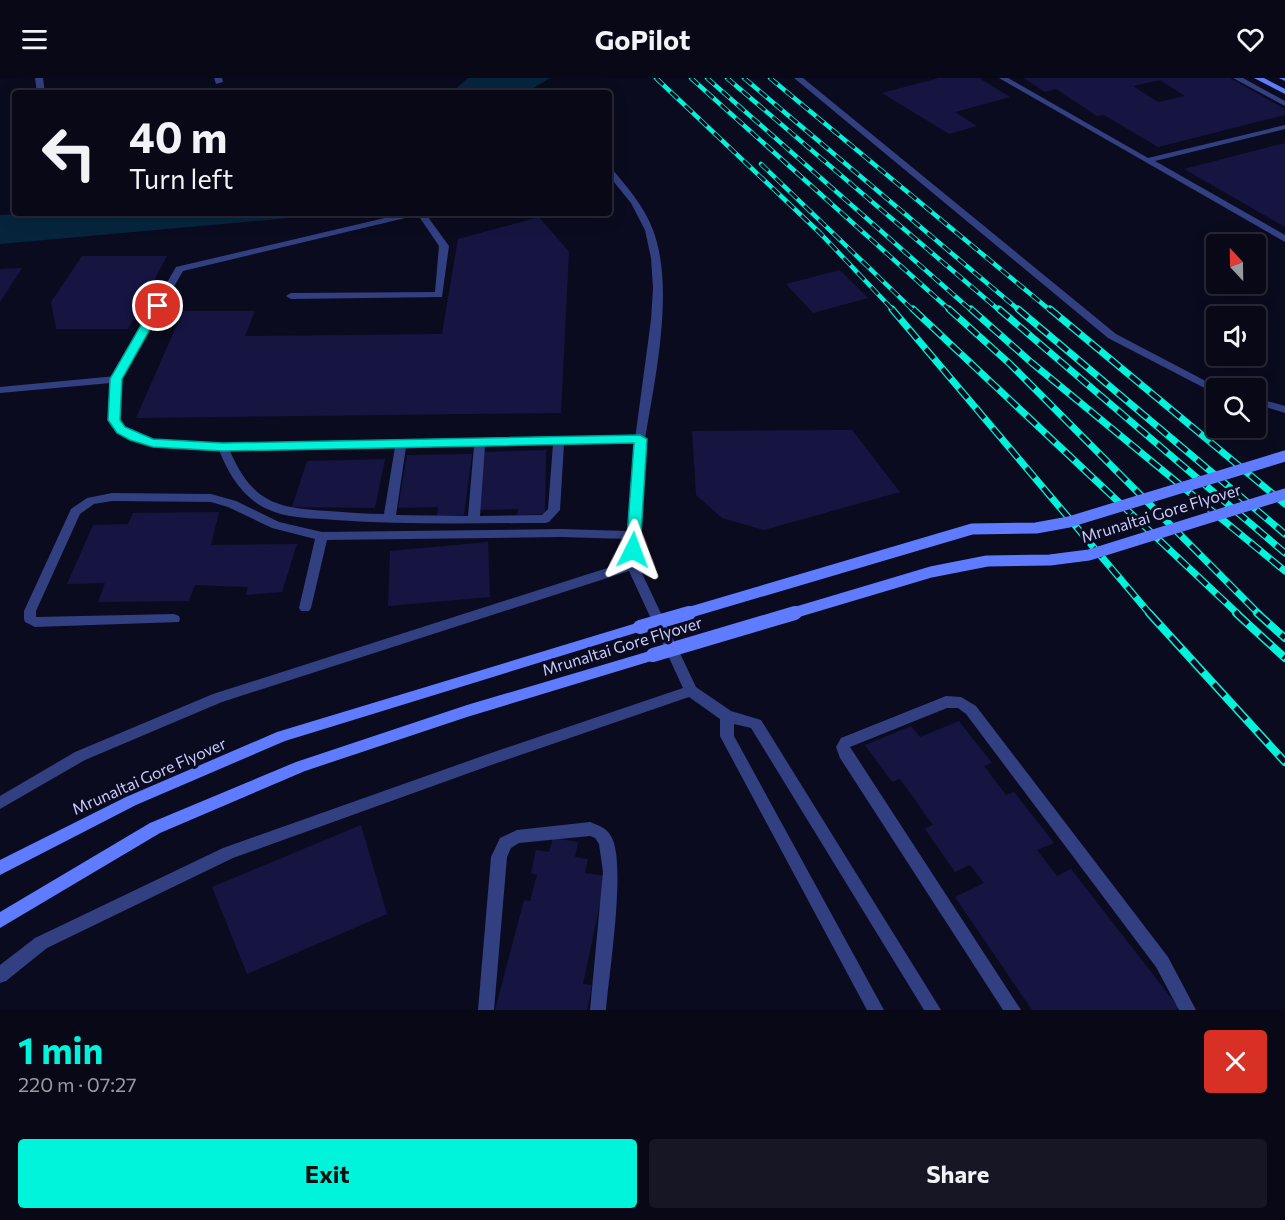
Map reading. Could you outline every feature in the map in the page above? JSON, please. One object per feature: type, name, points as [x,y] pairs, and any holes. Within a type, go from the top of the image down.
[{"type":"main road","points":[[1258,78],[1285,92]]},
{"type":"main road","name":"Mrunaltai Gore Flyover","points":[[0,868],[131,801],[282,736],[972,529],[1036,528],[1069,522],[1285,456]]},
{"type":"main road","name":"Mrunaltai Gore Flyover","points":[[0,921],[155,828],[301,766],[467,711],[931,572],[987,561],[1050,560],[1089,555],[1285,494]]},
{"type":"street","points":[[798,78],[1112,336],[1206,386]]},
{"type":"street","points":[[1003,78],[1285,239]]},
{"type":"street","points":[[1240,78],[1285,104]]},
{"type":"street","points":[[1149,160],[1285,127]]},
{"type":"street","points":[[612,175],[639,208],[653,242],[658,292],[640,439],[632,565],[691,691],[727,716],[756,724],[933,1010]]},
{"type":"street","points":[[406,216],[178,269],[116,379],[114,420],[121,430],[153,443],[223,447],[640,439]]},
{"type":"street","points":[[291,296],[439,295],[444,246],[421,216]]},
{"type":"street","points":[[0,390],[116,379]]},
{"type":"street","points":[[1266,404],[1285,410]]},
{"type":"street","points":[[223,447],[240,482],[274,508],[291,512],[389,520],[538,519],[551,515],[554,510],[559,440]]},
{"type":"street","points":[[474,520],[480,442]]},
{"type":"street","points":[[389,520],[401,444]]},
{"type":"street","points":[[174,619],[35,622],[30,619],[30,611],[75,512],[91,501],[112,497],[211,498],[232,504],[276,525],[322,536],[561,533],[634,535]]},
{"type":"street","points":[[305,608],[322,536]]},
{"type":"street","points":[[0,802],[80,756],[218,698],[632,565]]},
{"type":"street","points":[[0,975],[41,943],[228,854],[491,759],[691,691]]},
{"type":"street","points":[[1013,1010],[845,754],[843,747],[846,742],[946,702],[961,703],[971,710],[1162,962],[1176,983],[1188,1010]]},
{"type":"street","points":[[727,716],[727,736],[876,1010]]},
{"type":"street","points":[[486,1010],[499,857],[506,843],[517,837],[590,829],[600,832],[606,842],[611,872],[598,1010]]},
{"type":"water","points":[[468,78],[550,78],[530,90],[454,90]]},
{"type":"water","points":[[0,215],[12,216],[303,216],[0,244]]},
{"type":"building","points":[[939,78],[979,78],[1010,97],[955,112],[977,126],[949,134],[882,93]]},
{"type":"building","points":[[1024,78],[1230,78],[1285,109],[1285,115],[1158,147],[1104,115],[1097,116],[1056,89],[1045,92]],"holes":[[[1160,80],[1185,96],[1158,102],[1133,86]]]},
{"type":"building","points":[[1285,143],[1285,227],[1184,169]]},
{"type":"building","points":[[539,217],[569,252],[561,413],[136,418],[183,311],[255,311],[245,336],[442,334],[458,239]]},
{"type":"building","points":[[82,256],[167,256],[128,329],[56,329],[51,302]]},
{"type":"building","points":[[22,268],[0,302],[0,269]]},
{"type":"building","points":[[840,270],[868,298],[813,313],[786,284]]},
{"type":"building","points":[[852,430],[900,492],[764,530],[722,518],[696,495],[692,431]]},
{"type":"building","points":[[546,450],[545,514],[517,515],[518,509],[480,510],[484,452]]},
{"type":"building","points":[[472,454],[464,515],[437,516],[438,507],[398,508],[407,455]]},
{"type":"building","points":[[385,459],[375,508],[292,507],[307,461]]},
{"type":"building","points":[[219,512],[211,545],[297,544],[282,592],[246,595],[248,587],[195,585],[189,601],[98,602],[105,583],[67,584],[93,525],[128,524],[133,513]]},
{"type":"building","points":[[488,542],[490,597],[388,606],[390,551]]},
{"type":"building","points":[[959,721],[992,763],[984,766],[1006,795],[1014,792],[1054,843],[1037,850],[1057,876],[1071,869],[1179,1008],[1175,1010],[1032,1010],[955,897],[984,883],[970,865],[955,872],[925,829],[933,825],[900,779],[892,782],[865,745],[911,726],[920,737]]},
{"type":"building","points":[[361,825],[387,914],[247,974],[212,887]]},
{"type":"building","points":[[553,838],[578,842],[575,857],[588,859],[585,873],[606,876],[583,984],[592,985],[587,1010],[495,1010],[524,900],[530,901],[537,875],[531,873],[536,850],[549,852]]},
{"type":"railway","points":[[656,78],[820,233],[894,311]]},
{"type":"railway","points":[[691,78],[951,311]]},
{"type":"railway","points":[[707,78],[972,311]]},
{"type":"railway","points":[[727,78],[1000,311]]},
{"type":"railway","points":[[744,78],[1020,311]]},
{"type":"railway","points":[[770,78],[1051,311]]},
{"type":"railway","points":[[761,164],[914,311]]},
{"type":"railway","points":[[892,309],[1150,614]]},
{"type":"railway","points":[[913,309],[1238,614]]},
{"type":"railway","points":[[949,309],[1010,364],[1259,614]]},
{"type":"railway","points":[[971,309],[1032,363],[1285,571]]},
{"type":"railway","points":[[999,309],[1285,553]]},
{"type":"railway","points":[[1018,309],[1285,534]]},
{"type":"railway","points":[[1050,309],[1285,504]]},
{"type":"railway","points":[[1149,613],[1285,762]]},
{"type":"railway","points":[[1236,613],[1285,658]]},
{"type":"railway","points":[[1257,613],[1285,638]]},
{"type":"route","points":[[158,306],[116,379],[114,420],[121,430],[134,437],[153,443],[223,447],[640,439],[633,550]]}]
